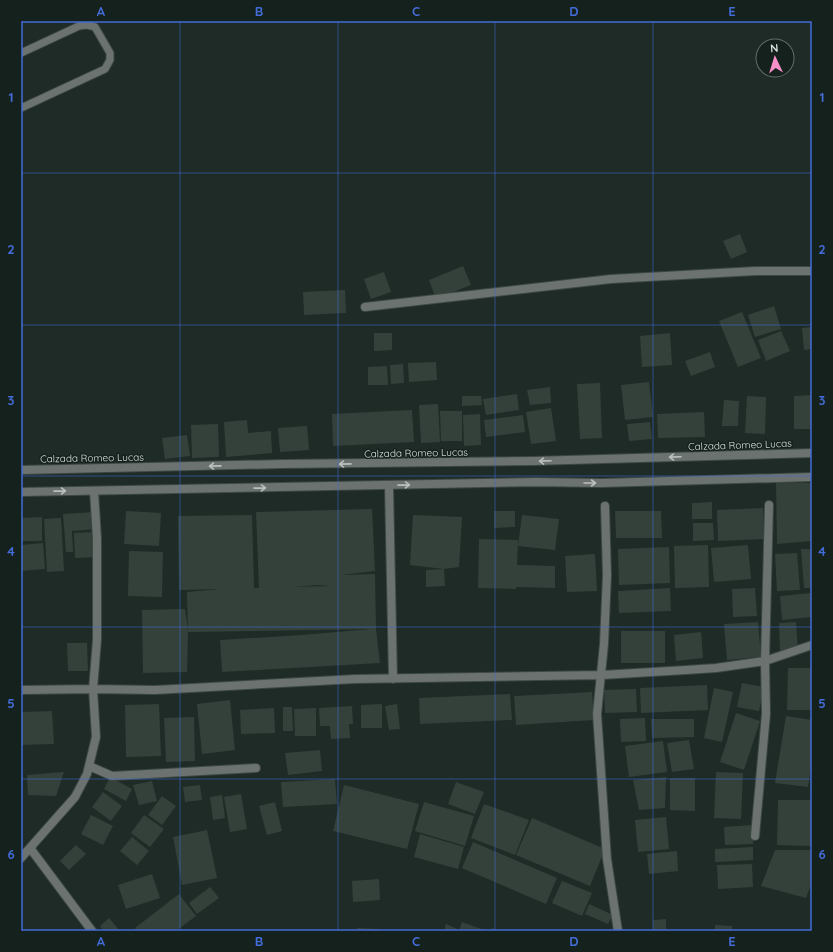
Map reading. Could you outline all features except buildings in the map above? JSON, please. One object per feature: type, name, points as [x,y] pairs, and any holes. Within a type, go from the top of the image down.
[{"type":"street","points":[[365,307],[611,279],[755,271],[812,271]]},
{"type":"street","name":"Calzada Romeo Lucas","points":[[21,470],[282,464],[533,461],[812,453]]},
{"type":"street","points":[[21,492],[536,482],[617,482],[812,477]]},
{"type":"street","points":[[389,486],[393,679]]},
{"type":"street","points":[[21,858],[75,797],[87,774],[96,737],[93,689],[97,640],[97,538],[94,491]]},
{"type":"street","points":[[755,836],[766,714],[764,661],[769,505]]},
{"type":"street","points":[[605,506],[606,575],[604,644],[597,714],[607,859],[618,931]]},
{"type":"street","points":[[21,690],[155,690],[355,679],[602,675],[716,668],[764,661],[812,646]]},
{"type":"street","points":[[89,766],[112,776],[256,768]]},
{"type":"street","points":[[30,848],[92,931]]},
{"type":"lane","points":[[21,52],[79,26],[87,25],[95,27],[110,53],[110,60],[105,69],[21,108]]}]
